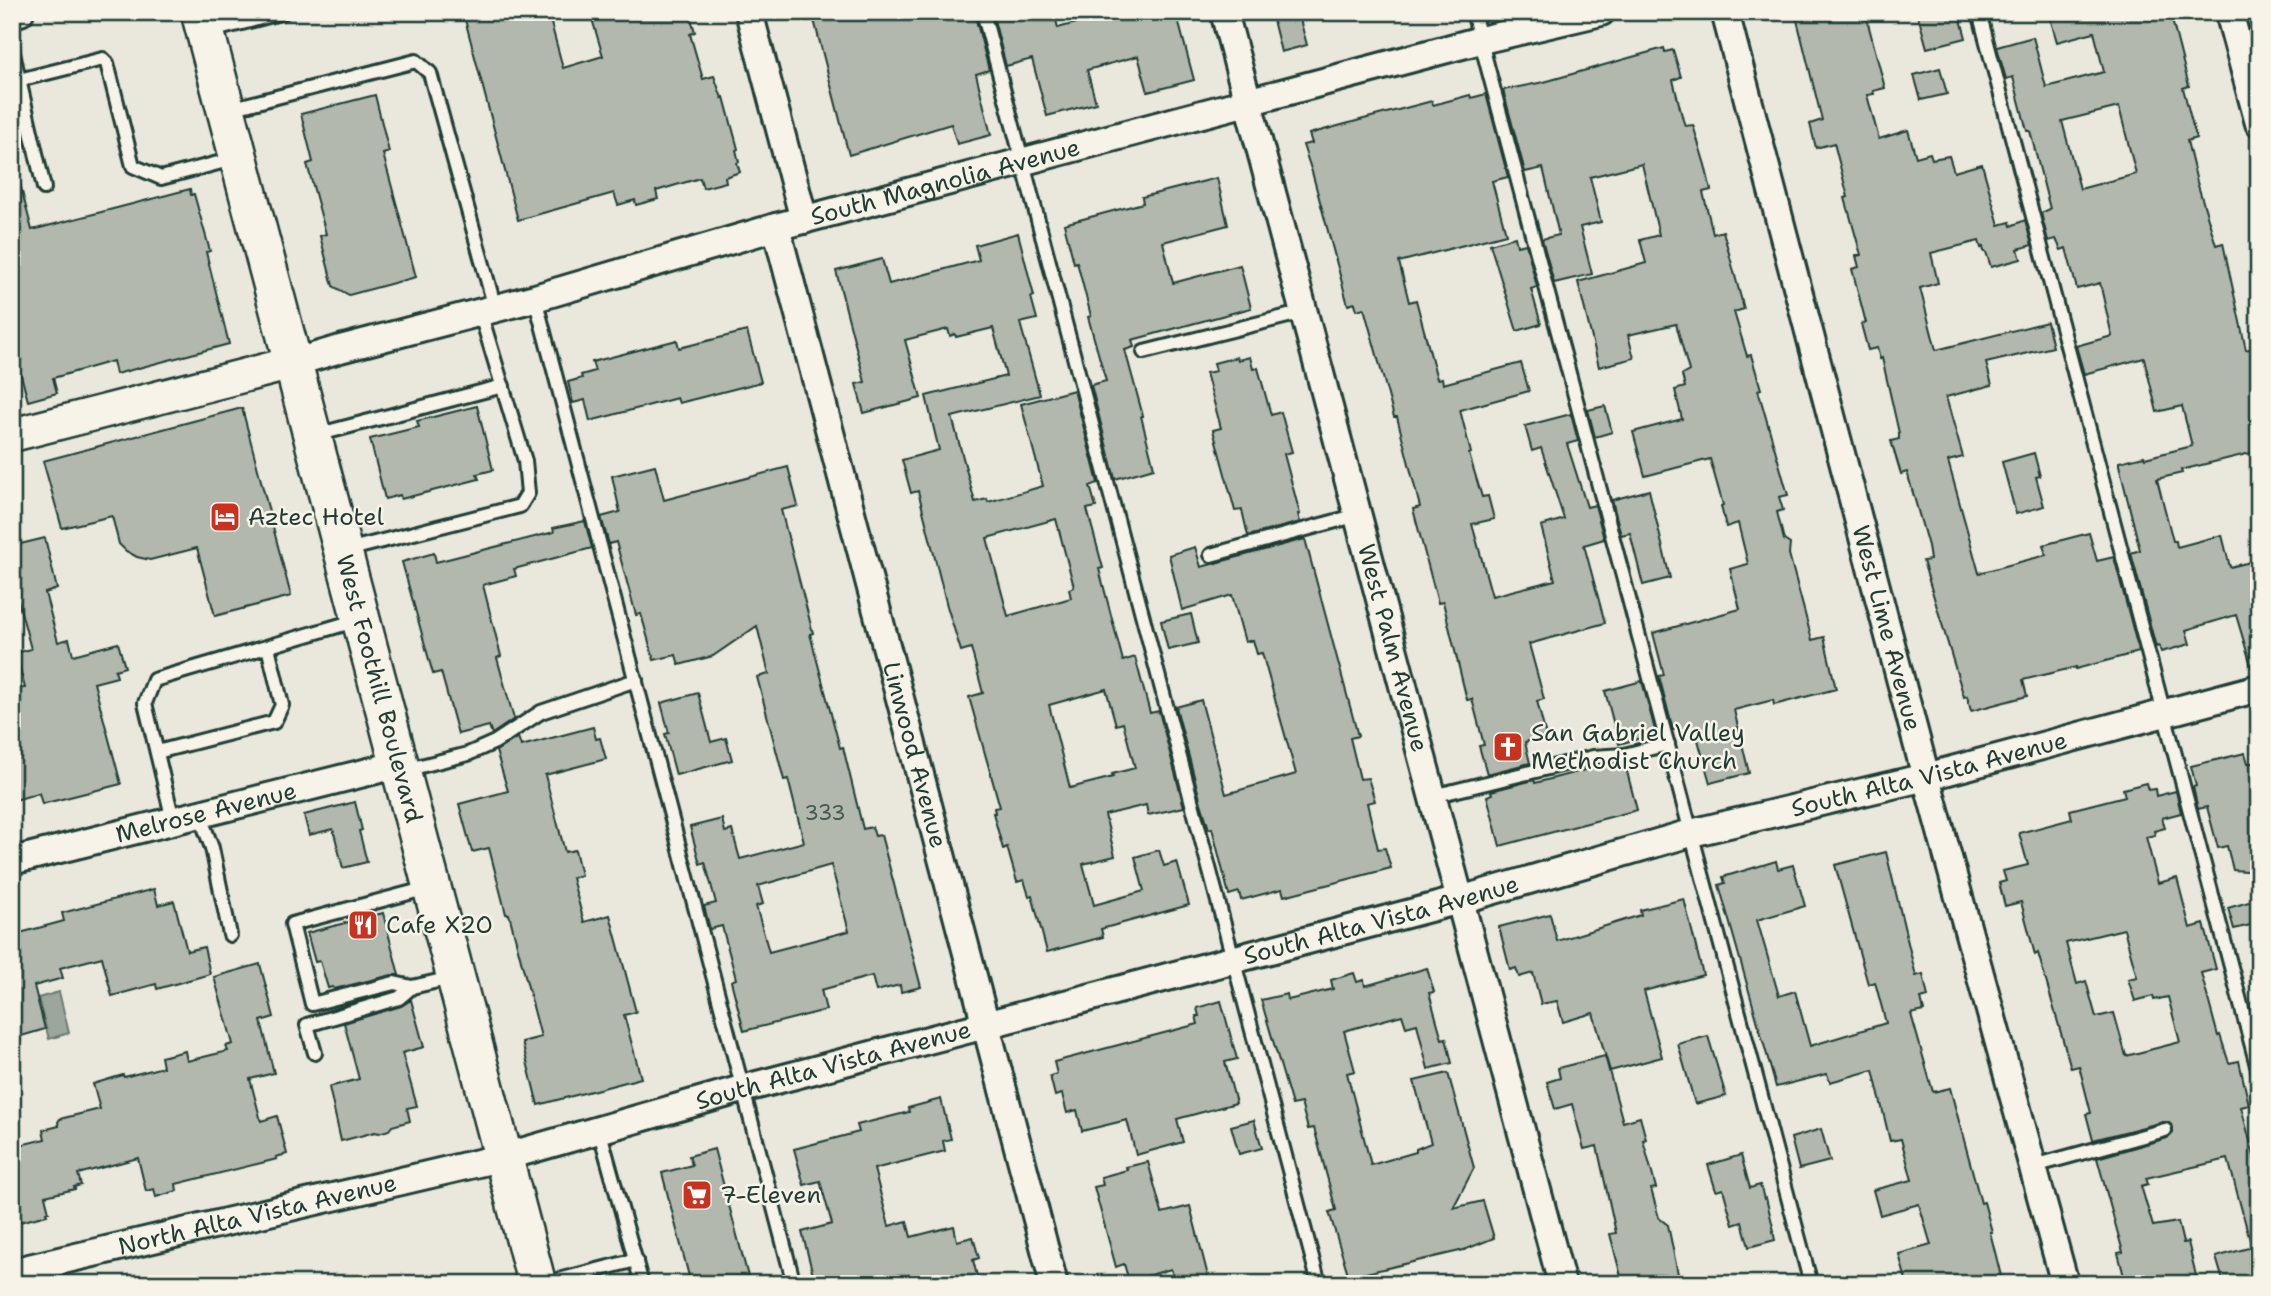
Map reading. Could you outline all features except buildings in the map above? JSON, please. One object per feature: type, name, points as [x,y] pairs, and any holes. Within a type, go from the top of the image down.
[{"type":"main road","name":"West Foothill Boulevard","points":[[203,22],[537,1284]]},
{"type":"street","points":[[12,14],[20,12]]},
{"type":"street","points":[[748,12],[804,220]]},
{"type":"street","name":"West Palm Avenue","points":[[1224,12],[1562,1284]]},
{"type":"street","name":"South Magnolia Avenue","points":[[293,363],[535,298],[776,227],[1481,40],[1601,12]]},
{"type":"street","name":"West Lime Avenue","points":[[1725,12],[1926,777],[2065,1284]]},
{"type":"street","points":[[2229,12],[2259,123]]},
{"type":"street","name":"Linwood Avenue","points":[[776,227],[1054,1284]]},
{"type":"street","points":[[12,435],[293,363]]},
{"type":"street","name":"South Alta Vista Avenue","points":[[504,1157],[742,1089],[1460,900],[1691,833],[1926,777],[2259,688]]},
{"type":"street","name":"Melrose Avenue","points":[[12,861],[199,813],[401,767]]},
{"type":"street","name":"North Alta Vista Avenue","points":[[12,1272],[58,1272],[504,1157]]},
{"type":"lane","points":[[203,22],[284,12]]},
{"type":"lane","points":[[982,12],[1320,1284]]},
{"type":"lane","points":[[1473,12],[1811,1284]]},
{"type":"lane","points":[[1979,12],[2259,1073]]},
{"type":"lane","points":[[12,49],[44,188]]},
{"type":"lane","points":[[19,80],[103,59],[107,63],[132,166],[161,178],[239,158]]},
{"type":"lane","points":[[226,110],[416,61],[430,73],[488,310],[503,386],[526,461],[528,493],[520,506],[343,551]]},
{"type":"lane","points":[[535,298],[794,1284]]},
{"type":"lane","points":[[1144,352],[1304,312]]},
{"type":"lane","points":[[313,436],[503,386]]},
{"type":"lane","points":[[1210,555],[1358,514]]},
{"type":"lane","points":[[173,820],[145,703],[154,680],[362,619]]},
{"type":"lane","points":[[157,752],[274,722],[282,705],[268,647]]},
{"type":"lane","points":[[401,767],[468,754],[495,742],[541,712],[636,680]]},
{"type":"lane","points":[[1433,796],[1593,757],[1623,755],[1668,744]]},
{"type":"lane","points":[[199,813],[212,848],[230,935]]},
{"type":"lane","points":[[432,887],[292,924],[312,1003],[394,983],[412,987],[456,976]]},
{"type":"lane","points":[[315,1053],[307,1025],[400,998],[412,987]]},
{"type":"lane","points":[[599,1128],[642,1284]]},
{"type":"lane","points":[[2034,1166],[2165,1130]]},
{"type":"lane","points":[[543,1284],[636,1260]]},
{"type":"shaded area","points":[[59,992],[69,1033],[49,1039],[38,998]]},
{"type":"place","name":"Aztec Hotel","points":[[225,517]]},
{"type":"place","name":"San Gabriel Valley Methodist Church","points":[[1508,747]]},
{"type":"place","name":"Cafe X2O","points":[[363,925]]},
{"type":"place","name":"7-Eleven","points":[[697,1195]]}]
